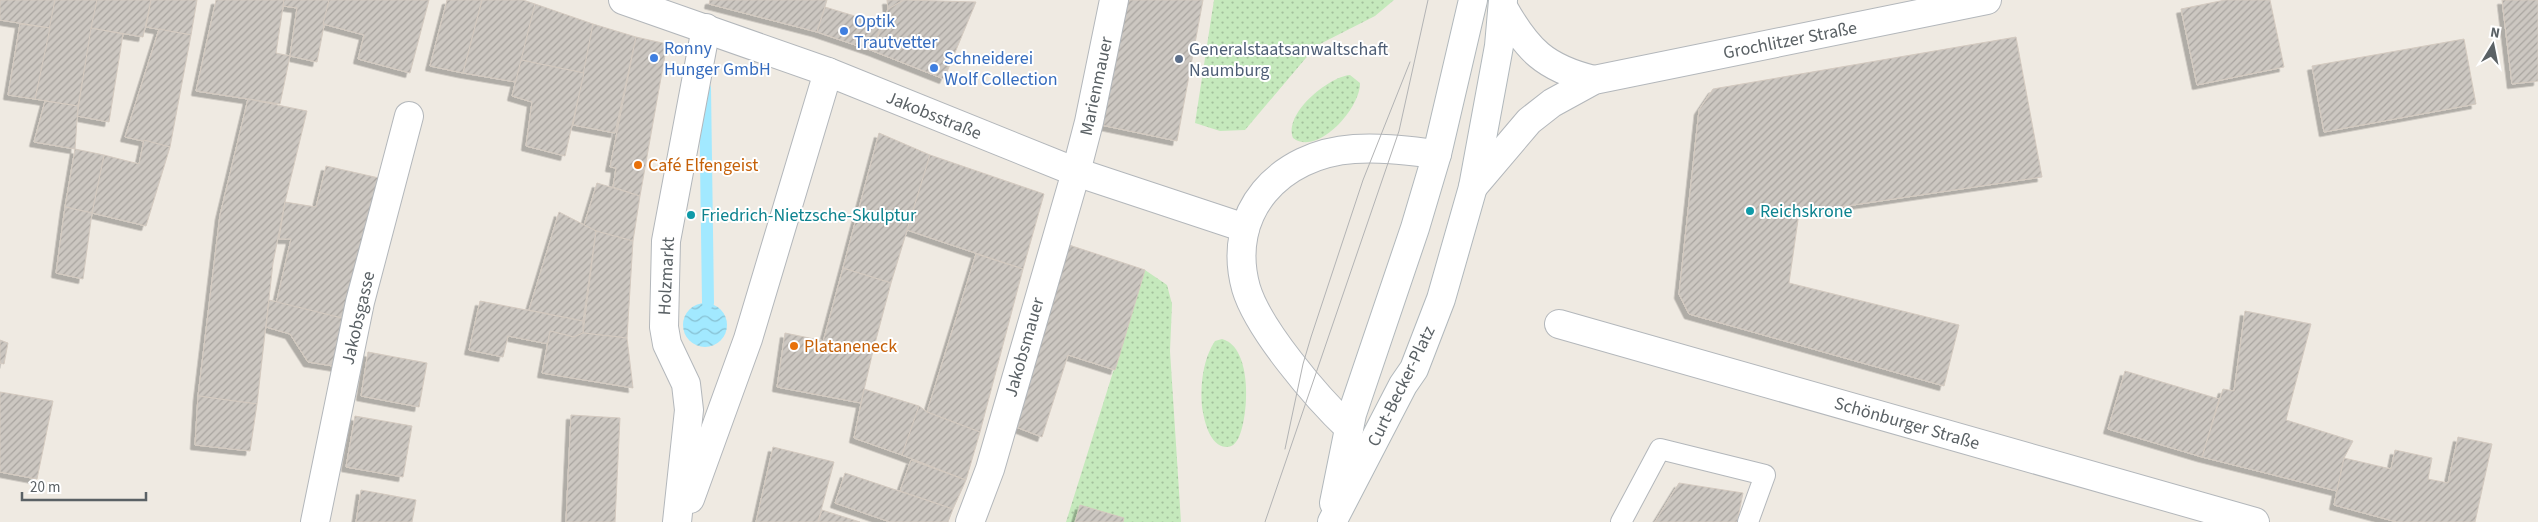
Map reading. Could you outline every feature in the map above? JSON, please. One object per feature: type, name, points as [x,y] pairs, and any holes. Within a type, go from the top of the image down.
[{"type":"street","name":"Jakobsstraße","points":[[623,0],[828,72],[1076,172],[1245,228]]},
{"type":"street","name":"Marienmauer","points":[[1076,172],[1089,122],[1114,0]]},
{"type":"street","name":"Curt-Becker-Platz","points":[[1332,522],[1349,428],[1438,154],[1473,0]]},
{"type":"street","name":"Grochlitzer Straße","points":[[1520,130],[1552,103],[1594,80],[1987,0]]},
{"type":"street","name":"Curt-Becker-Platz","points":[[1332,522],[1403,385],[1414,369],[1441,299],[1473,187],[1499,46],[1503,4]]},
{"type":"street","name":"Grochlitzer Straße","points":[[1503,4],[1522,39],[1541,58],[1561,70],[1594,80]]},
{"type":"street","name":"Holzmarkt","points":[[677,522],[690,410],[686,384],[667,344],[664,327],[666,241],[706,28]]},
{"type":"street","points":[[682,522],[748,339],[828,72]]},
{"type":"street","name":"Jakobsgasse","points":[[315,522],[360,302],[409,116]]},
{"type":"street","name":"Curt-Becker-Platz","points":[[1473,187],[1520,130]]},
{"type":"street","name":"Curt-Becker-Platz","points":[[1349,428],[1312,389],[1253,307],[1243,274],[1242,245],[1245,228],[1256,203],[1274,180],[1312,159],[1353,149],[1438,154]]},
{"type":"street","name":"Jakobsmauer","points":[[970,522],[990,469],[1076,172]]},
{"type":"street","name":"Schönburger Straße","points":[[1559,324],[2255,522]]},
{"type":"lane","points":[[1621,522],[1660,449],[1764,475],[1748,522]]},
{"type":"green space","points":[[1214,0],[1394,0],[1375,16],[1316,46],[1245,130],[1220,131],[1195,123]]},
{"type":"green space","points":[[1350,75],[1360,83],[1358,93],[1346,116],[1336,127],[1314,141],[1303,142],[1293,138],[1292,128],[1295,118],[1310,98],[1330,82]]},
{"type":"green space","points":[[1145,270],[1167,285],[1172,304],[1170,351],[1181,522],[1066,522]]},
{"type":"green space","points":[[1222,339],[1232,345],[1239,355],[1244,368],[1246,384],[1245,415],[1242,429],[1236,442],[1232,446],[1226,447],[1215,442],[1211,437],[1206,425],[1201,399],[1205,364],[1215,341]]},
{"type":"water","points":[[709,303],[721,309],[726,316],[726,334],[721,341],[714,346],[701,347],[693,344],[686,337],[683,321],[686,313],[693,306]]},
{"type":"building","points":[[0,0],[55,0],[50,28],[0,20]]},
{"type":"building","points":[[55,0],[97,0],[78,106],[35,99]]},
{"type":"building","points":[[97,0],[151,0],[143,37],[91,28]]},
{"type":"building","points":[[151,0],[197,0],[191,35],[146,27]]},
{"type":"building","points":[[216,0],[284,0],[276,53],[290,56],[280,104],[196,91]]},
{"type":"building","points":[[284,0],[329,0],[317,62],[290,56],[297,8],[283,6]]},
{"type":"building","points":[[329,0],[429,0],[410,73],[358,59],[364,35],[323,24]]},
{"type":"building","points":[[447,0],[482,0],[463,73],[430,66]]},
{"type":"building","points":[[482,0],[523,0],[535,4],[516,82],[463,73]]},
{"type":"building","points":[[710,0],[827,0],[817,32],[709,4]]},
{"type":"building","points":[[887,0],[904,0],[888,9]]},
{"type":"building","points":[[904,0],[976,2],[944,79],[873,51],[888,9]]},
{"type":"building","points":[[1127,0],[1203,0],[1177,141],[1101,125]]},
{"type":"building","points":[[2225,0],[2270,0],[2284,67],[2197,85],[2181,9]]},
{"type":"building","points":[[2502,0],[2538,0],[2538,81],[2512,84]]},
{"type":"building","points":[[535,4],[593,24],[584,73],[521,60]]},
{"type":"building","points":[[825,7],[881,24],[873,51],[817,32]]},
{"type":"building","points":[[20,24],[50,28],[35,99],[8,95]]},
{"type":"building","points":[[593,24],[636,37],[615,133],[573,125]]},
{"type":"building","points":[[91,28],[123,34],[109,122],[77,116]]},
{"type":"building","points":[[159,29],[191,35],[170,147],[125,137]]},
{"type":"building","points":[[636,37],[667,44],[640,196],[613,187],[616,168],[610,167]]},
{"type":"building","name":"Reichskrone","points":[[2016,37],[2042,177],[1799,213],[1789,283],[1959,325],[1944,386],[1689,314],[1679,294],[1699,110],[1713,89]]},
{"type":"building","points":[[2464,39],[2476,104],[2324,132],[2312,66]]},
{"type":"building","points":[[521,60],[584,73],[565,156],[526,146],[532,102],[512,96]]},
{"type":"building","points":[[248,99],[307,111],[285,202],[273,263],[257,404],[198,396],[220,215]]},
{"type":"building","points":[[45,101],[78,106],[75,149],[34,142]]},
{"type":"building","points":[[879,133],[930,155],[891,283],[843,268]]},
{"type":"building","points":[[144,140],[170,147],[146,226],[92,213],[104,155],[139,164]]},
{"type":"building","points":[[75,149],[104,155],[92,213],[65,207]]},
{"type":"building","points":[[930,155],[1044,194],[1023,269],[907,230]]},
{"type":"building","points":[[326,166],[379,178],[346,319],[276,304],[291,239],[279,239],[285,202],[316,207]]},
{"type":"building","points":[[597,183],[640,196],[633,241],[596,231],[584,225]]},
{"type":"building","points":[[65,207],[92,213],[83,279],[56,273]]},
{"type":"building","points":[[559,212],[596,231],[583,321],[529,310]]},
{"type":"building","points":[[596,231],[633,241],[627,338],[583,333]]},
{"type":"building","points":[[1057,241],[1145,270],[1115,370],[1068,355],[1042,437],[1008,424]]},
{"type":"building","points":[[976,254],[1023,269],[980,432],[927,412]]},
{"type":"building","points":[[843,268],[891,283],[873,351],[823,342]]},
{"type":"building","points":[[269,300],[346,319],[339,367],[308,362],[290,334],[266,327]]},
{"type":"building","points":[[480,301],[583,321],[583,333],[574,337],[550,331],[548,344],[508,336],[503,357],[469,350]]},
{"type":"building","points":[[2245,311],[2311,324],[2286,420],[2353,441],[2344,458],[2337,491],[2202,457],[2223,389],[2234,391]]},
{"type":"building","points":[[550,331],[574,337],[583,333],[627,338],[633,388],[542,373]]},
{"type":"building","points":[[785,333],[873,351],[861,403],[777,387]]},
{"type":"building","points":[[0,340],[8,343],[4,364],[0,363]]},
{"type":"building","points":[[368,352],[427,363],[419,407],[361,396]]},
{"type":"building","points":[[2125,371],[2219,399],[2202,457],[2108,429]]},
{"type":"building","points":[[864,389],[919,406],[902,455],[854,438]]},
{"type":"building","points":[[0,392],[53,401],[37,479],[0,472]]},
{"type":"building","points":[[198,396],[257,404],[250,451],[195,445]]},
{"type":"building","points":[[919,406],[927,412],[980,432],[966,480],[902,455]]},
{"type":"building","points":[[571,415],[620,418],[615,522],[566,522]]},
{"type":"building","points":[[355,416],[412,426],[403,477],[346,467]]},
{"type":"building","points":[[2458,437],[2492,444],[2475,522],[2397,522],[2334,505],[2344,458],[2391,469],[2395,450],[2432,458],[2428,479],[2448,483]]},
{"type":"building","points":[[773,447],[834,462],[818,522],[756,522]]},
{"type":"building","points":[[911,460],[966,480],[953,509],[900,491]]},
{"type":"building","points":[[845,473],[953,509],[948,522],[890,522],[835,503]]},
{"type":"building","points":[[1679,483],[1743,493],[1737,522],[1655,522]]},
{"type":"building","points":[[361,490],[416,500],[412,522],[356,522]]},
{"type":"building","points":[[1080,505],[1124,518],[1123,522],[1075,522]]},
{"type":"building","points":[[822,510],[860,522],[818,522]]},
{"type":"waterway","points":[[705,88],[708,303]]},
{"type":"tram line","points":[[1265,522],[1399,131],[1428,0]]},
{"type":"tram line","points":[[1285,449],[1303,364],[1311,337],[1363,180],[1410,62]]},
{"type":"place","name":"Optik Trautvetter","points":[[844,31]]},
{"type":"place","name":"Ronny Hunger GmbH","points":[[654,58]]},
{"type":"place","name":"Generalstaatsanwaltschaft Naumburg","points":[[1179,59]]},
{"type":"place","name":"Schneiderei Wolf Collection","points":[[934,68]]},
{"type":"place","name":"Café Elfengeist","points":[[638,165]]},
{"type":"place","name":"Reichskrone","points":[[1750,211]]},
{"type":"place","name":"Friedrich-Nietzsche-Skulptur","points":[[691,215]]},
{"type":"place","name":"Plataneneck","points":[[794,346]]}]
